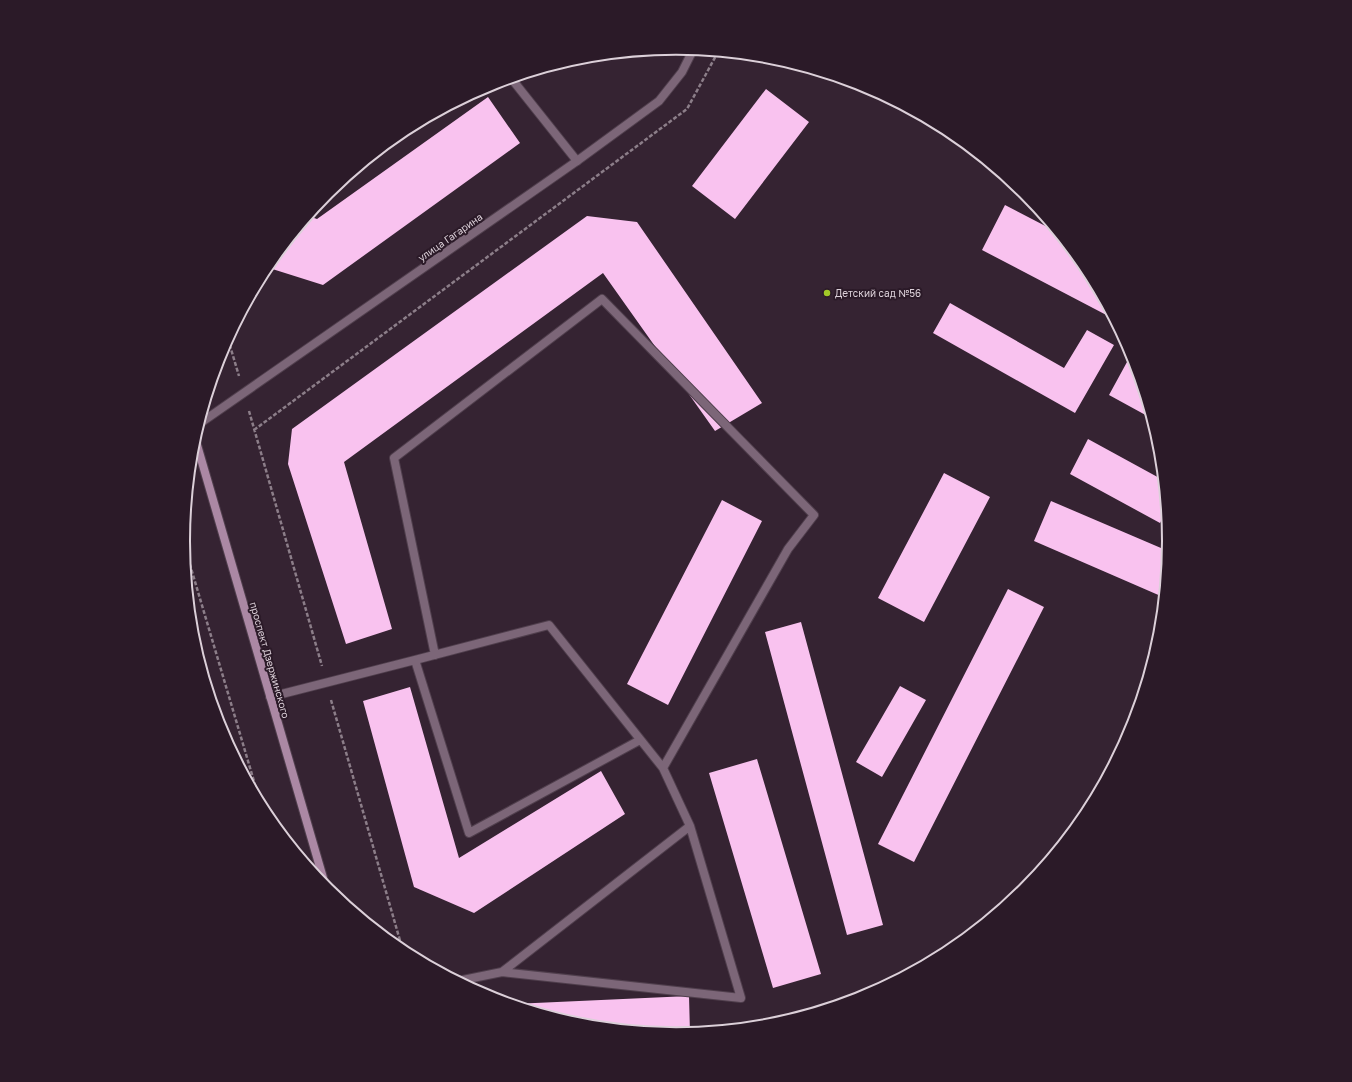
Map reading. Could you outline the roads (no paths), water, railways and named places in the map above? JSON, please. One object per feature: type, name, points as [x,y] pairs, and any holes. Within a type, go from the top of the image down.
[{"type":"main road","name":"проспект Дзержинского","points":[[198,450],[322,873]]},
{"type":"street","name":"улица Гагарина","points":[[206,419],[577,161],[660,101],[682,72],[691,55]]},
{"type":"street","points":[[515,83],[577,161]]},
{"type":"street","points":[[435,655],[394,458],[602,299],[814,514],[788,550],[663,768]]},
{"type":"street","points":[[270,697],[549,625],[663,768],[690,826],[741,998],[502,972],[466,979]]},
{"type":"street","points":[[415,660],[469,833],[640,740]]},
{"type":"street","points":[[502,972],[690,826]]},
{"type":"place","name":"Детский сад №56","points":[[827,293]]}]
